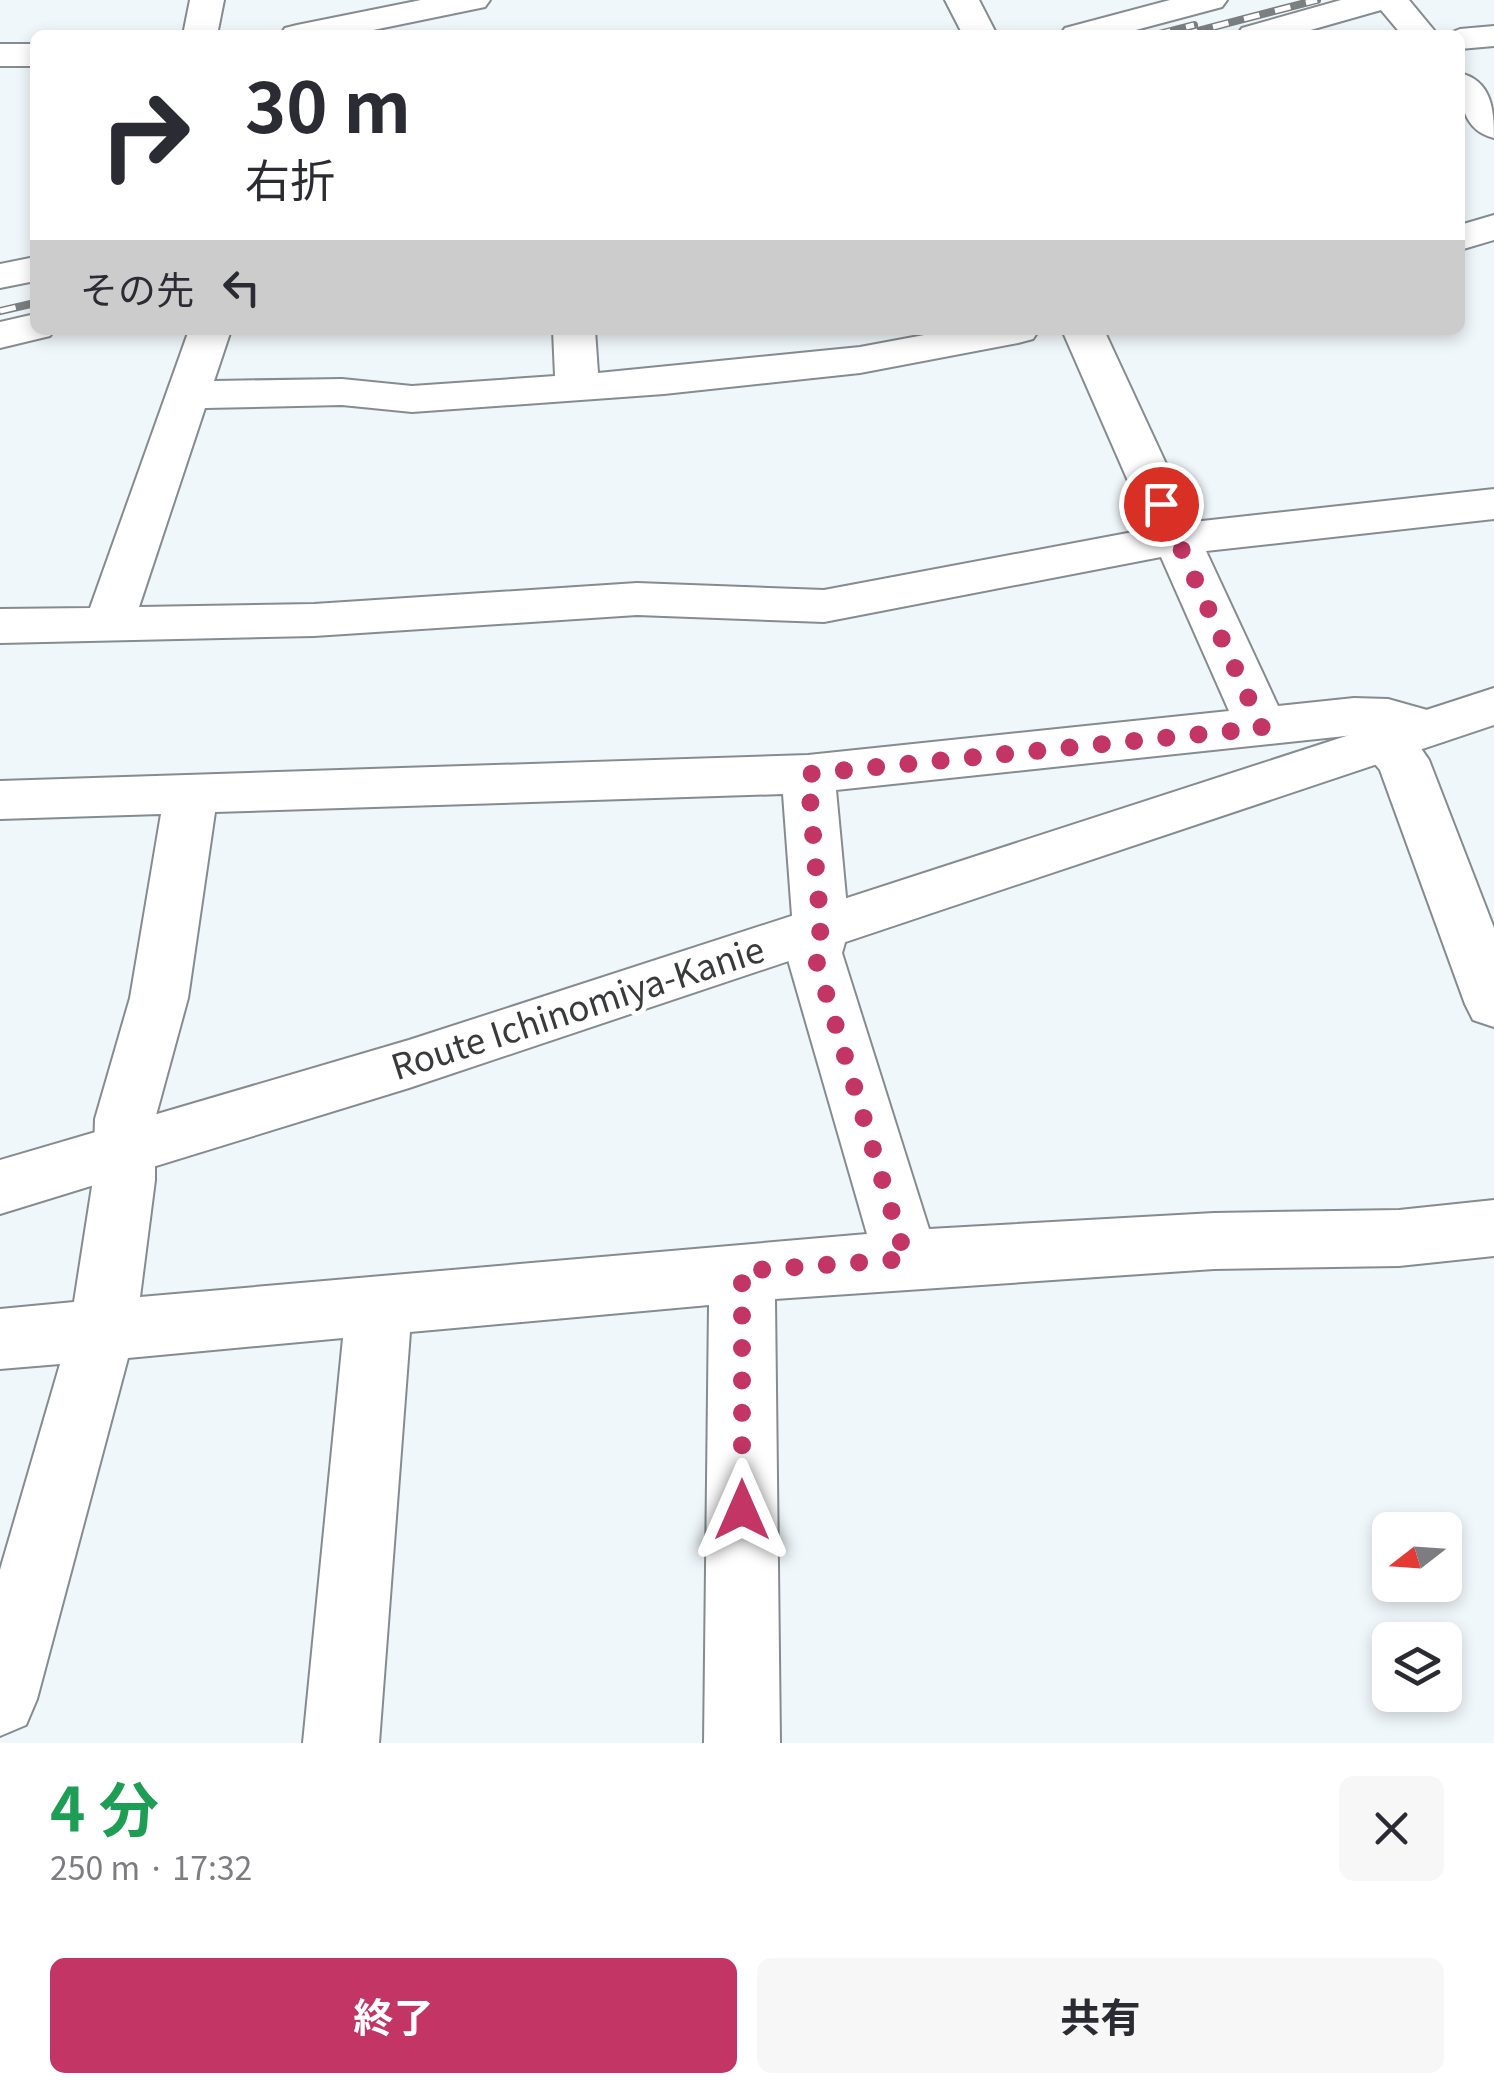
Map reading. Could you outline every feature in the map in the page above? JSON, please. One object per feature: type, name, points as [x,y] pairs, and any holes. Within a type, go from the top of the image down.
[{"type":"street","points":[[201,30],[207,0]]},
{"type":"street","points":[[318,30],[429,4],[473,0]]},
{"type":"street","points":[[962,0],[977,30]]},
{"type":"street","points":[[1096,30],[1210,0]]},
{"type":"street","points":[[1272,30],[1379,0]]},
{"type":"street","points":[[1391,0],[1417,30]]},
{"type":"street","points":[[1465,38],[1494,36]]},
{"type":"street","points":[[0,55],[30,55]]},
{"type":"street","points":[[1465,90],[1494,126]]},
{"type":"street","points":[[1465,236],[1494,226]]},
{"type":"street","points":[[0,276],[30,269]]},
{"type":"street","points":[[0,335],[30,328]]},
{"type":"street","points":[[109,624],[208,335]]},
{"type":"street","points":[[574,335],[577,387]]},
{"type":"street","points":[[186,395],[342,392],[412,399],[577,387],[860,360],[992,335]]},
{"type":"street","points":[[1085,335],[1262,728]]},
{"type":"street","points":[[0,626],[314,620],[637,600],[824,606],[1177,539],[1494,504]]},
{"type":"street","name":"Route Ichinomiya-Kanie","points":[[0,1186],[410,1064],[1494,706]]},
{"type":"street","points":[[0,800],[808,774],[1354,716],[1388,717],[1405,736],[1402,760],[1494,1004]]},
{"type":"street","points":[[808,774],[821,929],[814,953],[906,1259]]},
{"type":"street","points":[[0,1699],[103,1329],[126,1150],[125,1119],[158,998],[191,796]]},
{"type":"street","points":[[0,1340],[742,1271],[1214,1240],[1399,1238],[1494,1228]]},
{"type":"street","points":[[742,1271],[742,1743]]},
{"type":"street","points":[[341,1743],[378,1305]]},
{"type":"railway","points":[[1201,30],[1317,0]]},
{"type":"railway","points":[[1174,30],[1194,25]]},
{"type":"railway","points":[[0,311],[30,304]]},
{"type":"route","points":[[742,1510],[742,1271],[906,1259],[814,953],[821,929],[808,774],[1262,728],[1161,504]]}]
